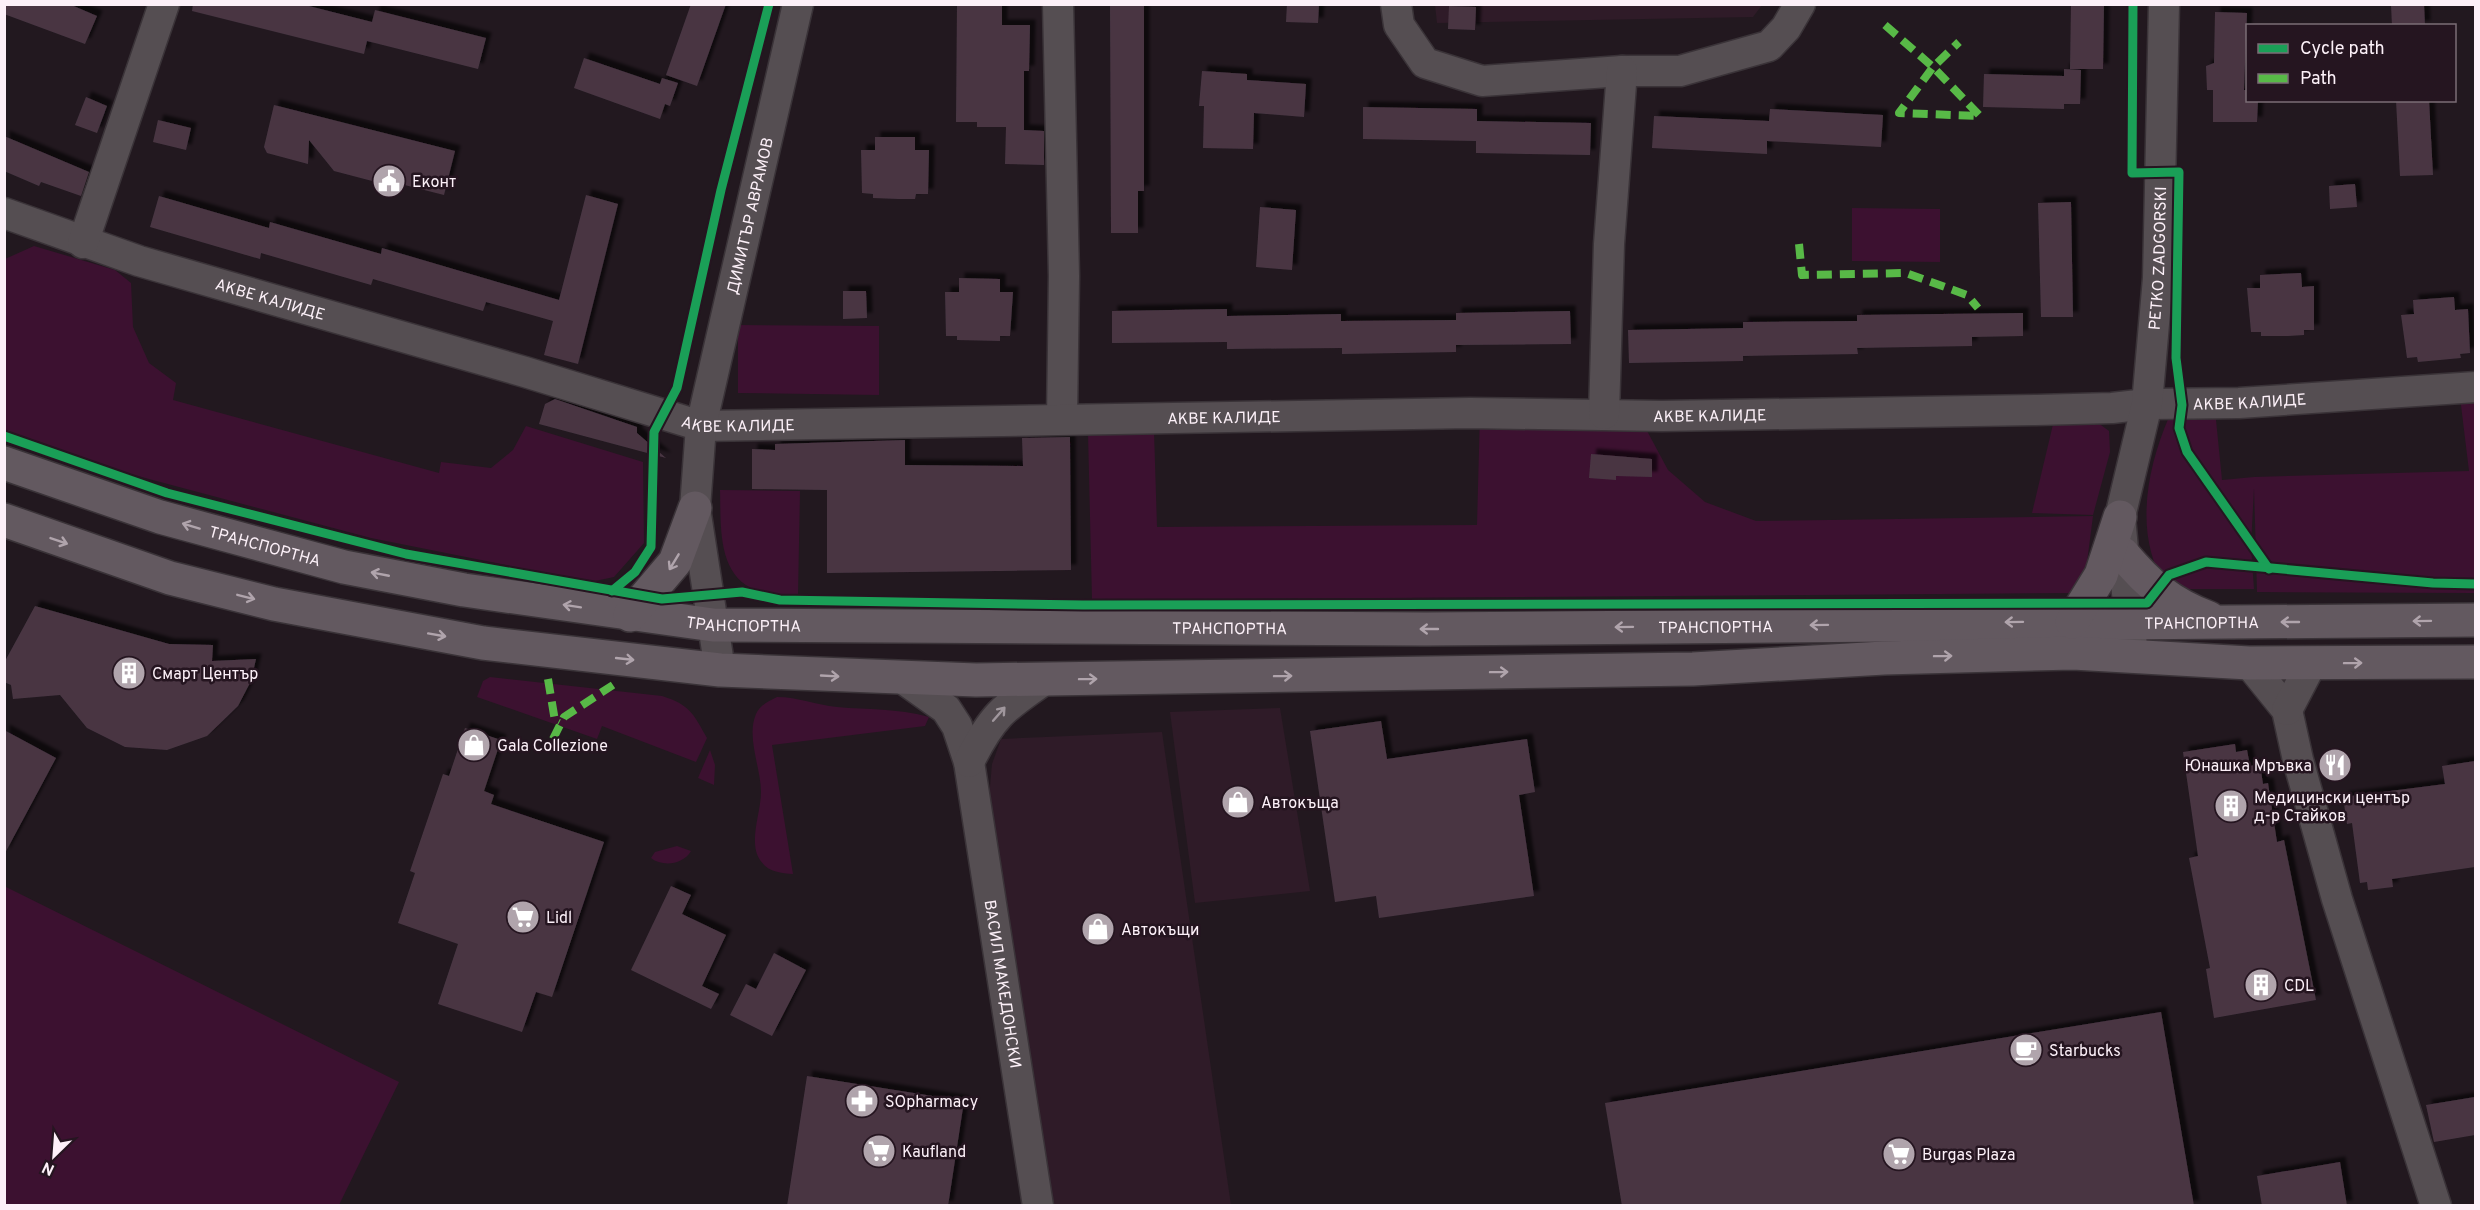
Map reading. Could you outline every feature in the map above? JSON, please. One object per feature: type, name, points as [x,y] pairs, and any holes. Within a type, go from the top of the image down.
[{"type":"main road","name":"ТРАНСПОРТНА","points":[[4,463],[160,517],[344,567],[464,590],[713,625],[1426,629],[2131,621],[2475,620]]},
{"type":"main road","points":[[630,615],[675,562],[695,508]]},
{"type":"main road","points":[[2072,622],[2101,575],[2120,517]]},
{"type":"main road","name":"ТРАНСПОРТНА","points":[[4,520],[170,578],[306,610],[483,643],[720,670],[905,680],[1044,680],[1693,669],[1884,657],[2066,653],[2249,663],[2475,662]]},
{"type":"main road","points":[[2123,554],[2148,584],[2182,608],[2219,622]]},
{"type":"street","points":[[83,243],[164,4]]},
{"type":"street","name":"ДИМИТЪР АВРАМОВ","points":[[720,670],[695,508],[701,426],[798,4]]},
{"type":"street","points":[[1058,4],[1064,276],[1062,419]]},
{"type":"street","points":[[1396,4],[1399,26],[1425,63],[1482,81],[1622,71],[1680,71],[1769,46],[1786,28],[1800,4]]},
{"type":"street","name":"PETKO ZADGORSKI","points":[[2133,656],[2120,517],[2147,404],[2158,278],[2164,4]]},
{"type":"street","points":[[1604,414],[1609,244],[1622,71]]},
{"type":"street","name":"АКВЕ КАЛИДЕ","points":[[4,213],[83,243],[525,372],[701,426],[1062,419],[1604,414],[1662,416],[2025,410],[2112,408],[2147,404],[2239,403],[2475,387]]},
{"type":"street","points":[[2249,663],[2287,710],[2298,760],[2337,899],[2436,1206]]},
{"type":"street","points":[[2287,710],[2311,664]]},
{"type":"street","name":"ВАСИЛ МАКЕДОНСКИ","points":[[905,680],[946,709],[957,726],[969,762],[1038,1206]]},
{"type":"street","points":[[969,762],[984,732],[1004,708],[1044,680]]},
{"type":"shaded area","points":[[1435,5],[1762,5],[1753,17],[1437,23]]},
{"type":"shaded area","points":[[1852,208],[1940,209],[1940,262],[1852,261]]},
{"type":"shaded area","points":[[34,246],[115,270],[131,283],[133,327],[149,363],[176,383],[173,400],[439,473],[441,462],[491,468],[513,450],[526,426],[643,462],[644,543],[614,577],[595,581],[531,570],[371,538],[134,475],[5,430],[5,259]]},
{"type":"shaded area","points":[[738,325],[879,326],[879,395],[738,393]]},
{"type":"shaded area","points":[[2460,397],[2475,397],[2475,593],[2257,592],[2254,488],[2251,546],[2254,589],[2168,589],[2157,569],[2150,548],[2147,504],[2154,459],[2169,417],[2215,410],[2222,480],[2254,477],[2469,471]]},
{"type":"shaded area","points":[[1480,412],[1646,429],[1668,470],[1705,502],[1756,521],[2093,516],[2083,593],[1092,600],[1088,433],[1154,431],[1157,527],[1477,525]]},
{"type":"shaded area","points":[[2086,414],[2109,431],[2110,452],[2093,515],[2032,513],[2055,416]]},
{"type":"shaded area","points":[[720,490],[800,491],[798,595],[774,594],[756,590],[740,580],[732,570],[723,545]]},
{"type":"shaded area","points":[[490,677],[662,696],[679,703],[690,711],[707,738],[696,762],[602,726],[597,739],[477,697],[483,681]]},
{"type":"shaded area","points":[[777,697],[829,706],[894,711],[929,717],[925,726],[772,745],[793,874],[767,867],[760,860],[755,845],[761,792],[753,742],[753,723],[760,708]]},
{"type":"shaded area","name":"Автокъща","points":[[1280,708],[1310,891],[1195,903],[1170,712]]},
{"type":"shaded area","name":"Автокъщи","points":[[1162,732],[1231,1205],[1047,1205],[988,809],[992,764],[1001,739]]},
{"type":"shaded area","points":[[710,750],[715,765],[714,785],[698,778]]},
{"type":"shaded area","points":[[677,846],[691,851],[678,862],[661,863],[651,858],[655,852]]},
{"type":"shaded area","points":[[4,886],[399,1082],[339,1205],[5,1205]]},
{"type":"building","points":[[4,4],[69,4],[97,16],[85,44],[4,14]]},
{"type":"building","points":[[193,4],[301,4],[372,22],[375,10],[486,38],[478,69],[367,41],[364,54],[192,11]]},
{"type":"building","points":[[691,4],[726,4],[697,86],[666,75]]},
{"type":"building","points":[[957,4],[1002,4],[1002,25],[1030,25],[1029,71],[1024,71],[1024,130],[1044,131],[1044,165],[1005,164],[1006,127],[977,127],[977,122],[956,122]]},
{"type":"building","points":[[1110,4],[1144,4],[1144,191],[1138,191],[1138,233],[1111,233]]},
{"type":"building","points":[[1287,4],[1319,4],[1318,23],[1286,22]]},
{"type":"building","points":[[2071,4],[2104,4],[2103,69],[2070,69]]},
{"type":"building","points":[[2391,4],[2424,4],[2425,24],[2392,24]]},
{"type":"building","points":[[1449,6],[1476,7],[1475,30],[1448,29]]},
{"type":"building","points":[[2215,12],[2247,13],[2244,90],[2246,90],[2246,102],[2258,102],[2257,122],[2213,122],[2213,90],[2207,90],[2206,66],[2214,63]]},
{"type":"building","points":[[584,58],[660,84],[662,78],[678,83],[670,106],[665,104],[660,119],[574,88]]},
{"type":"building","points":[[2064,69],[2081,70],[2080,104],[2064,104],[2064,109],[1983,107],[1984,74],[2064,76]]},
{"type":"building","points":[[1202,71],[1247,74],[1247,80],[1306,84],[1304,117],[1254,113],[1253,149],[1203,148],[1204,106],[1199,106]]},
{"type":"building","points":[[86,97],[107,106],[97,133],[75,125]]},
{"type":"building","points":[[2396,102],[2429,102],[2433,175],[2400,176]]},
{"type":"building","points":[[274,105],[455,151],[444,195],[377,178],[376,182],[334,171],[309,140],[308,164],[267,153],[264,147]]},
{"type":"building","points":[[1363,107],[1477,109],[1477,121],[1591,123],[1590,155],[1476,153],[1476,141],[1363,139]]},
{"type":"building","points":[[1770,109],[1883,115],[1881,147],[1767,141],[1767,154],[1652,148],[1654,116],[1769,121]]},
{"type":"building","points":[[158,120],[191,128],[186,150],[153,142]]},
{"type":"building","points":[[4,136],[89,172],[81,196],[41,182],[39,186],[4,171]]},
{"type":"building","points":[[875,137],[915,137],[915,150],[929,150],[928,194],[916,194],[915,199],[899,199],[873,198],[873,194],[862,193],[861,150],[875,150]]},
{"type":"building","points":[[2355,184],[2357,207],[2330,209],[2329,186]]},
{"type":"building","points":[[586,195],[618,204],[578,364],[544,355],[553,321],[486,302],[483,311],[373,279],[371,285],[261,253],[260,259],[150,227],[159,196],[269,228],[270,222],[381,254],[382,248],[559,300]]},
{"type":"building","points":[[2071,202],[2073,317],[2041,317],[2038,203]]},
{"type":"building","points":[[1260,207],[1296,210],[1292,270],[1256,267]]},
{"type":"building","points":[[2301,273],[2302,287],[2314,286],[2314,330],[2304,330],[2304,335],[2288,336],[2261,336],[2261,332],[2251,332],[2247,288],[2260,288],[2260,275]]},
{"type":"building","points":[[959,278],[1000,279],[1000,292],[1013,292],[1010,336],[1000,336],[1000,341],[957,340],[957,336],[946,336],[945,292],[959,292]]},
{"type":"building","points":[[843,291],[866,291],[867,318],[843,319]]},
{"type":"building","points":[[2454,297],[2455,310],[2468,309],[2470,353],[2460,354],[2461,358],[2418,362],[2417,357],[2407,358],[2401,315],[2414,314],[2413,300]]},
{"type":"building","points":[[1227,309],[1227,316],[1341,314],[1341,321],[1456,320],[1456,313],[1570,311],[1571,344],[1456,345],[1456,352],[1342,354],[1342,348],[1227,349],[1227,342],[1112,343],[1112,311]]},
{"type":"building","points":[[2023,313],[2023,336],[1972,337],[1972,346],[1857,348],[1858,354],[1743,356],[1743,361],[1629,363],[1628,330],[1743,328],[1743,322],[1857,321],[1857,315]]},
{"type":"building","points":[[555,399],[637,427],[637,433],[666,458],[539,424],[545,404]]},
{"type":"building","points":[[1070,437],[1071,570],[827,573],[827,490],[752,489],[752,449],[775,450],[775,444],[905,440],[905,465],[1023,466],[1022,438]]},
{"type":"building","points":[[1591,454],[1652,459],[1652,477],[1616,476],[1616,480],[1589,478]]},
{"type":"building","name":"Смарт Център","points":[[35,606],[169,644],[213,645],[212,661],[256,659],[251,681],[238,706],[207,736],[167,750],[125,747],[87,728],[60,695],[13,699],[11,685],[4,682],[4,663]]},
{"type":"building","points":[[1381,721],[1387,759],[1527,739],[1535,792],[1519,795],[1534,896],[1379,918],[1376,896],[1335,902],[1310,731]]},
{"type":"building","name":"Lidl","points":[[465,728],[501,740],[484,791],[494,795],[491,804],[604,842],[552,997],[536,992],[522,1032],[438,1004],[458,944],[398,923],[415,873],[410,871],[443,774],[449,776]]},
{"type":"building","points":[[4,730],[56,758],[4,855]]},
{"type":"building","points":[[2235,744],[2236,752],[2247,750],[2250,766],[2260,764],[2263,784],[2268,783],[2277,842],[2284,840],[2316,1000],[2214,1018],[2206,969],[2210,968],[2189,858],[2198,856],[2183,752]]},
{"type":"building","points":[[2475,761],[2475,867],[2392,879],[2393,887],[2368,890],[2367,882],[2360,883],[2352,823],[2347,824],[2343,797],[2445,784],[2442,766]]},
{"type":"building","points":[[671,886],[691,895],[682,914],[726,935],[702,986],[719,994],[711,1009],[631,970]]},
{"type":"building","points":[[774,953],[806,970],[772,1036],[730,1015],[746,984],[756,989]]},
{"type":"building","name":"Burgas Plaza","points":[[2161,1012],[2194,1206],[1622,1206],[1605,1103]]},
{"type":"building","points":[[807,1076],[964,1101],[948,1206],[787,1206]]},
{"type":"building","points":[[2475,1097],[2475,1135],[2434,1142],[2426,1105]]},
{"type":"building","points":[[2340,1162],[2347,1206],[2262,1206],[2257,1176]]},
{"type":"marked path","points":[[1885,25],[1933,67],[1980,116],[1899,113],[1933,67],[1959,42]]},
{"type":"marked path","points":[[1799,244],[1802,275],[1906,273],[1967,295],[1978,308]]},
{"type":"marked path","points":[[548,679],[555,721],[559,723]]},
{"type":"marked path","points":[[553,739],[564,717],[613,685]]},
{"type":"cycle path","points":[[612,591],[635,572],[651,547],[654,432],[677,388],[721,190],[769,4]]},
{"type":"cycle path","points":[[2133,4],[2132,173],[2179,172],[2176,358],[2182,405],[2179,428],[2187,452],[2269,569]]},
{"type":"cycle path","points":[[4,436],[167,493],[406,554],[662,599],[742,592],[780,600],[1083,605],[2147,603],[2169,575],[2206,562],[2433,583],[2476,584]]},
{"type":"place","name":"Еконт","points":[[389,181]]},
{"type":"place","name":"Смарт Център","points":[[129,673]]},
{"type":"place","name":"Gala Collezione","points":[[474,745]]},
{"type":"place","name":"Юнашка Мръвка","points":[[2335,765]]},
{"type":"place","name":"Автокъща","points":[[1238,802]]},
{"type":"place","name":"Медицински център д-р Стайков","points":[[2231,806]]},
{"type":"place","name":"Lidl","points":[[523,917]]},
{"type":"place","name":"Автокъщи","points":[[1098,929]]},
{"type":"place","name":"CDL","points":[[2261,985]]},
{"type":"place","name":"Starbucks","points":[[2026,1050]]},
{"type":"place","name":"SOpharmacy","points":[[862,1101]]},
{"type":"place","name":"Kaufland","points":[[879,1151]]},
{"type":"place","name":"Burgas Plaza","points":[[1899,1154]]}]
